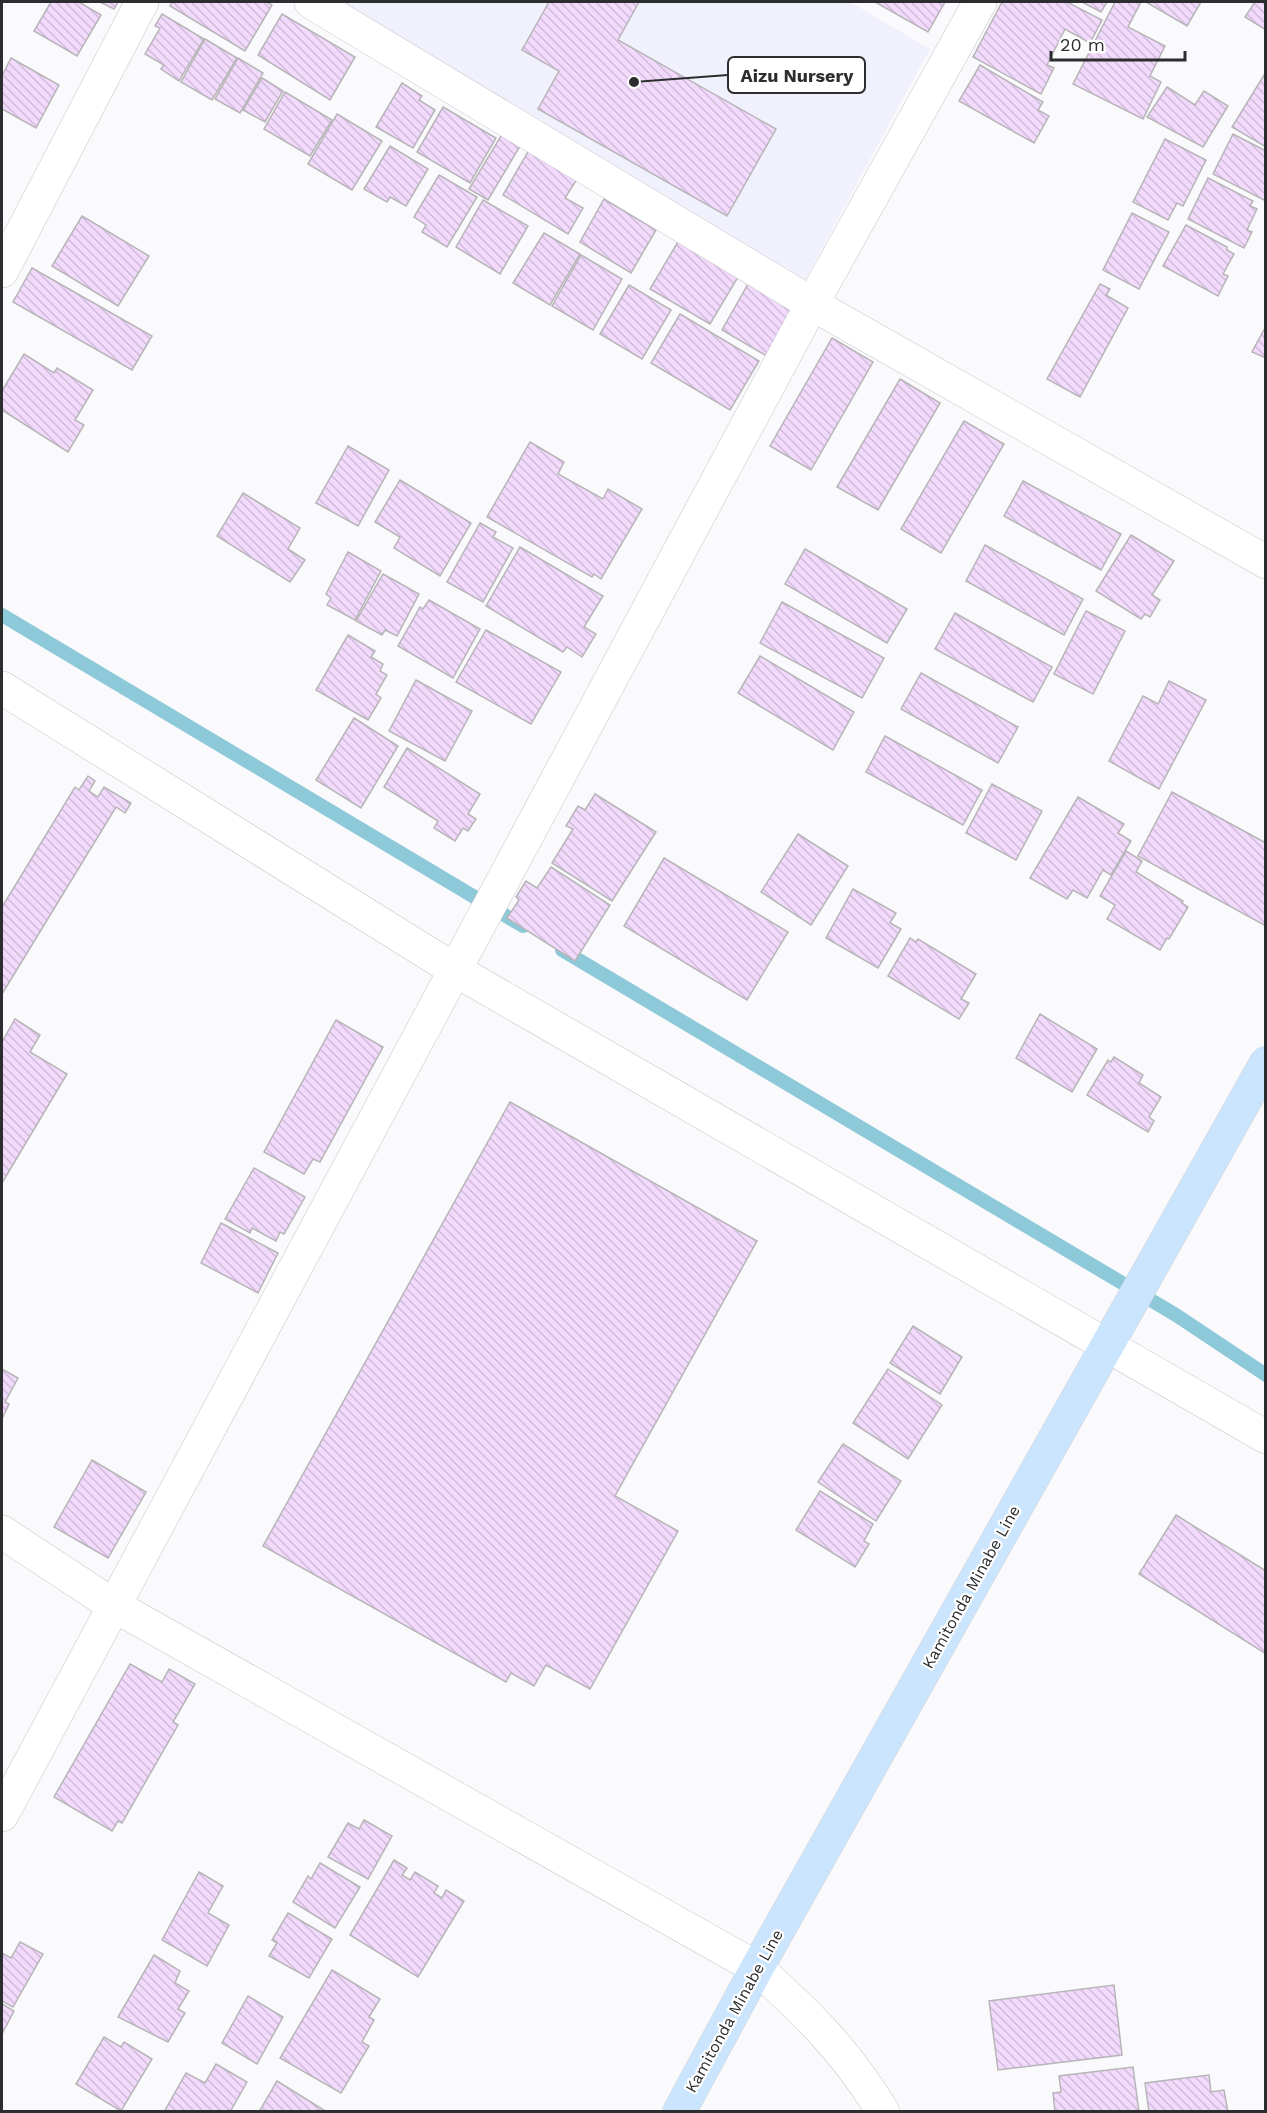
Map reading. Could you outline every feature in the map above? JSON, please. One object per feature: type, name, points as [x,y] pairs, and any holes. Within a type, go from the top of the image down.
[{"type":"main road","name":"Kamitonda Minabe Line","points":[[679,2112],[757,1968],[1266,1063]]},
{"type":"street","points":[[2,271],[142,2]]},
{"type":"street","points":[[311,2],[812,304],[1266,562]]},
{"type":"street","points":[[2,1815],[112,1605],[812,304],[980,2]]},
{"type":"street","points":[[2,688],[455,969],[1266,1437]]},
{"type":"street","points":[[2,1532],[112,1605],[757,1968],[813,2018],[863,2079],[883,2112]]},
{"type":"shaded area","points":[[327,2],[850,2],[930,49],[805,280],[460,82]]},
{"type":"building","points":[[51,2],[79,2],[101,15],[77,56],[34,31]]},
{"type":"building","points":[[100,2],[118,2],[114,9]]},
{"type":"building","points":[[172,2],[266,2],[272,5],[245,51],[170,6]]},
{"type":"building","points":[[549,2],[639,2],[618,40],[776,129],[727,216],[538,109],[559,71],[522,50]]},
{"type":"building","points":[[875,2],[945,2],[928,32]]},
{"type":"building","points":[[1002,2],[1067,2],[1102,20],[1090,43],[1065,29],[1047,65],[1054,68],[1041,94],[973,57]]},
{"type":"building","points":[[1082,2],[1107,2],[1101,12]]},
{"type":"building","points":[[1115,2],[1141,2],[1128,27],[1165,46],[1150,76],[1161,82],[1143,119],[1073,84]]},
{"type":"building","points":[[1146,2],[1201,2],[1187,26]]},
{"type":"building","points":[[1255,2],[1266,2],[1266,30],[1245,17]]},
{"type":"building","points":[[162,14],[204,39],[179,81],[161,69],[164,65],[145,54],[160,28],[155,26]]},
{"type":"building","points":[[282,14],[355,57],[330,100],[258,55]]},
{"type":"building","points":[[205,39],[237,58],[212,100],[181,82]]},
{"type":"building","points":[[11,58],[59,85],[36,128],[2,109],[2,76]]},
{"type":"building","points":[[238,58],[263,73],[240,113],[215,99]]},
{"type":"building","points":[[980,65],[1043,102],[1038,110],[1049,116],[1034,143],[959,101]]},
{"type":"building","points":[[1266,72],[1266,147],[1232,127]]},
{"type":"building","points":[[262,78],[283,91],[265,122],[243,110]]},
{"type":"building","points":[[402,83],[422,96],[419,100],[435,110],[413,148],[376,127]]},
{"type":"building","points":[[1167,87],[1195,105],[1204,91],[1228,106],[1203,147],[1147,117]]},
{"type":"building","points":[[285,92],[332,120],[310,156],[264,129]]},
{"type":"building","points":[[443,107],[496,138],[470,183],[417,152]]},
{"type":"building","points":[[337,114],[382,141],[352,190],[308,164]]},
{"type":"building","points":[[504,131],[523,141],[488,200],[469,189]]},
{"type":"building","points":[[1233,134],[1266,151],[1266,201],[1213,174]]},
{"type":"building","points":[[1165,139],[1206,160],[1183,206],[1177,203],[1168,220],[1133,202]]},
{"type":"building","points":[[390,146],[428,169],[406,206],[390,197],[387,202],[364,189]]},
{"type":"building","points":[[529,150],[577,179],[565,198],[583,208],[568,234],[503,195]]},
{"type":"building","points":[[439,175],[477,197],[447,247],[422,232],[426,225],[414,217]]},
{"type":"building","points":[[1208,178],[1253,201],[1250,206],[1257,209],[1247,230],[1252,232],[1244,248],[1188,219]]},
{"type":"building","points":[[604,199],[656,230],[631,273],[580,242]]},
{"type":"building","points":[[483,200],[528,226],[500,274],[456,247]]},
{"type":"building","points":[[1132,213],[1169,232],[1139,289],[1103,270]]},
{"type":"building","points":[[82,216],[149,256],[118,306],[52,266]]},
{"type":"building","points":[[1186,225],[1227,247],[1227,250],[1234,254],[1223,274],[1228,276],[1218,296],[1163,266]]},
{"type":"building","points":[[544,233],[580,254],[550,305],[513,283]]},
{"type":"building","points":[[682,235],[738,277],[710,324],[650,289]]},
{"type":"building","points":[[581,255],[622,279],[593,330],[552,306]]},
{"type":"building","points":[[32,268],[152,336],[132,370],[13,302]]},
{"type":"building","points":[[752,277],[798,304],[767,356],[722,330]]},
{"type":"building","points":[[1100,284],[1110,289],[1106,295],[1128,308],[1080,397],[1047,379]]},
{"type":"building","points":[[629,285],[671,310],[642,359],[600,334]]},
{"type":"building","points":[[680,314],[759,361],[730,410],[651,363]]},
{"type":"building","points":[[1266,326],[1266,358],[1252,352]]},
{"type":"building","points":[[832,338],[873,362],[811,470],[770,446]]},
{"type":"building","points":[[24,354],[54,373],[57,368],[93,390],[75,420],[84,425],[68,452],[2,410],[2,391]]},
{"type":"building","points":[[900,379],[940,403],[878,510],[837,487]]},
{"type":"building","points":[[964,421],[1004,444],[941,553],[901,529]]},
{"type":"building","points":[[530,442],[564,462],[558,474],[603,499],[608,489],[642,509],[601,579],[594,574],[592,577],[487,517]]},
{"type":"building","points":[[348,446],[389,470],[358,526],[316,503]]},
{"type":"building","points":[[400,480],[471,523],[440,576],[394,548],[400,537],[375,522]]},
{"type":"building","points":[[1023,481],[1121,534],[1101,570],[1004,516]]},
{"type":"building","points":[[243,493],[300,528],[288,549],[305,560],[290,582],[217,536]]},
{"type":"building","points":[[480,523],[496,532],[493,537],[513,548],[483,602],[447,582]]},
{"type":"building","points":[[1131,535],[1174,561],[1152,595],[1160,600],[1150,617],[1145,614],[1141,619],[1096,591]]},
{"type":"building","points":[[985,545],[1083,599],[1064,635],[966,581]]},
{"type":"building","points":[[520,547],[603,596],[584,627],[596,634],[582,657],[567,647],[563,652],[486,606]]},
{"type":"building","points":[[805,549],[907,609],[887,643],[785,584]]},
{"type":"building","points":[[348,552],[381,571],[355,620],[327,605],[331,598],[326,594]]},
{"type":"building","points":[[383,574],[419,594],[397,636],[385,630],[382,635],[356,621]]},
{"type":"building","points":[[429,600],[480,629],[453,678],[398,646],[420,607],[423,609]]},
{"type":"building","points":[[782,602],[884,658],[862,698],[760,643]]},
{"type":"building","points":[[1086,611],[1125,631],[1093,694],[1054,674]]},
{"type":"building","points":[[955,613],[1052,667],[1033,702],[935,649]]},
{"type":"building","points":[[486,630],[561,672],[531,724],[456,682]]},
{"type":"building","points":[[348,635],[375,651],[371,657],[383,664],[380,671],[387,675],[376,694],[381,698],[368,720],[316,690]]},
{"type":"building","points":[[760,656],[854,712],[833,750],[738,693]]},
{"type":"building","points":[[921,673],[1018,727],[998,763],[901,709]]},
{"type":"building","points":[[416,680],[472,711],[445,761],[389,731]]},
{"type":"building","points":[[1169,681],[1206,700],[1159,789],[1109,761],[1143,696],[1158,704]]},
{"type":"building","points":[[354,718],[398,746],[361,808],[316,780]]},
{"type":"building","points":[[885,736],[982,790],[963,825],[866,772]]},
{"type":"building","points":[[407,748],[480,794],[468,814],[476,819],[468,831],[463,828],[455,841],[434,828],[438,821],[384,787]]},
{"type":"building","points":[[88,776],[95,781],[89,791],[98,797],[104,787],[131,803],[125,813],[116,807],[2,994],[2,907],[75,787],[79,790]]},
{"type":"building","points":[[992,784],[1042,811],[1016,860],[966,833]]},
{"type":"building","points":[[1172,792],[1266,843],[1266,926],[1138,856]]},
{"type":"building","points":[[595,794],[656,832],[612,901],[552,863],[573,829],[566,826],[578,806],[585,810]]},
{"type":"building","points":[[1078,797],[1124,824],[1118,833],[1131,841],[1111,875],[1103,870],[1087,898],[1073,890],[1067,899],[1030,878]]},
{"type":"building","points":[[798,834],[848,866],[811,925],[761,892]]},
{"type":"building","points":[[1126,851],[1142,861],[1136,872],[1183,901],[1182,903],[1188,907],[1160,950],[1107,919],[1115,905],[1100,896]]},
{"type":"building","points":[[664,858],[788,932],[747,1000],[624,926]]},
{"type":"building","points":[[551,867],[610,905],[575,961],[507,918],[519,900],[516,897],[526,881],[537,888]]},
{"type":"building","points":[[853,889],[896,913],[890,923],[901,929],[878,968],[826,938]]},
{"type":"building","points":[[910,938],[916,942],[918,939],[976,974],[961,999],[969,1003],[959,1019],[888,976]]},
{"type":"building","points":[[1040,1014],[1097,1049],[1072,1092],[1016,1058]]},
{"type":"building","points":[[15,1019],[40,1035],[30,1052],[67,1074],[2,1183],[2,1042]]},
{"type":"building","points":[[336,1020],[383,1047],[320,1162],[313,1159],[304,1174],[264,1152]]},
{"type":"building","points":[[1114,1057],[1143,1075],[1139,1083],[1161,1097],[1149,1117],[1154,1121],[1148,1132],[1087,1095],[1108,1060],[1111,1062]]},
{"type":"building","points":[[510,1102],[757,1241],[615,1496],[678,1531],[590,1689],[546,1665],[534,1686],[511,1673],[506,1682],[263,1546]]},
{"type":"building","points":[[254,1168],[305,1197],[284,1234],[280,1232],[276,1241],[252,1228],[250,1233],[225,1219]]},
{"type":"building","points":[[221,1223],[278,1253],[258,1293],[201,1263]]},
{"type":"building","points":[[913,1326],[962,1357],[940,1394],[890,1363]]},
{"type":"building","points":[[2,1369],[18,1378],[5,1402],[9,1404],[2,1419]]},
{"type":"building","points":[[888,1369],[942,1405],[908,1459],[853,1423]]},
{"type":"building","points":[[843,1444],[901,1481],[876,1521],[818,1482]]},
{"type":"building","points":[[92,1460],[146,1492],[108,1558],[54,1527]]},
{"type":"building","points":[[820,1491],[873,1524],[864,1541],[869,1544],[855,1567],[796,1530]]},
{"type":"building","points":[[1176,1515],[1266,1571],[1266,1654],[1139,1574]]},
{"type":"building","points":[[130,1664],[162,1682],[169,1669],[195,1684],[173,1722],[178,1725],[122,1823],[118,1821],[112,1831],[54,1797]]},
{"type":"building","points":[[364,1820],[392,1836],[368,1879],[328,1857],[348,1823],[359,1829]]},
{"type":"building","points":[[394,1860],[407,1868],[402,1875],[410,1880],[415,1872],[438,1886],[434,1893],[442,1898],[446,1890],[464,1901],[418,1977],[350,1935]]},
{"type":"building","points":[[320,1863],[360,1887],[335,1928],[293,1902],[308,1876],[311,1879]]},
{"type":"building","points":[[199,1872],[223,1886],[208,1913],[229,1925],[207,1966],[162,1940]]},
{"type":"building","points":[[288,1913],[332,1939],[309,1978],[269,1956],[277,1943],[272,1940]]},
{"type":"building","points":[[20,1942],[43,1954],[13,2007],[2,2001],[2,1953],[11,1958]]},
{"type":"building","points":[[154,1955],[180,1971],[175,1983],[189,1991],[178,2009],[185,2013],[168,2042],[118,2017]]},
{"type":"building","points":[[332,1970],[380,1999],[369,2017],[374,2020],[362,2042],[369,2046],[341,2093],[280,2058]]},
{"type":"building","points":[[1114,1985],[1122,2055],[998,2070],[989,2001]]},
{"type":"building","points":[[248,1996],[283,2017],[257,2064],[222,2043]]},
{"type":"building","points":[[2,2004],[14,2011],[2,2034]]},
{"type":"building","points":[[104,2037],[121,2047],[124,2042],[152,2059],[121,2111],[76,2084]]},
{"type":"building","points":[[216,2064],[247,2082],[230,2112],[164,2112],[186,2073],[205,2083]]},
{"type":"building","points":[[1133,2067],[1139,2112],[1055,2112],[1053,2093],[1061,2092],[1059,2076]]},
{"type":"building","points":[[1209,2075],[1211,2092],[1224,2090],[1228,2112],[1149,2112],[1145,2083]]},
{"type":"building","points":[[277,2081],[327,2112],[259,2112]]},
{"type":"waterway","points":[[2,615],[523,926]]},
{"type":"waterway","points":[[562,950],[1176,1315],[1266,1375]]},
{"type":"place","name":"Aizu Nursery","points":[[634,82]]}]
